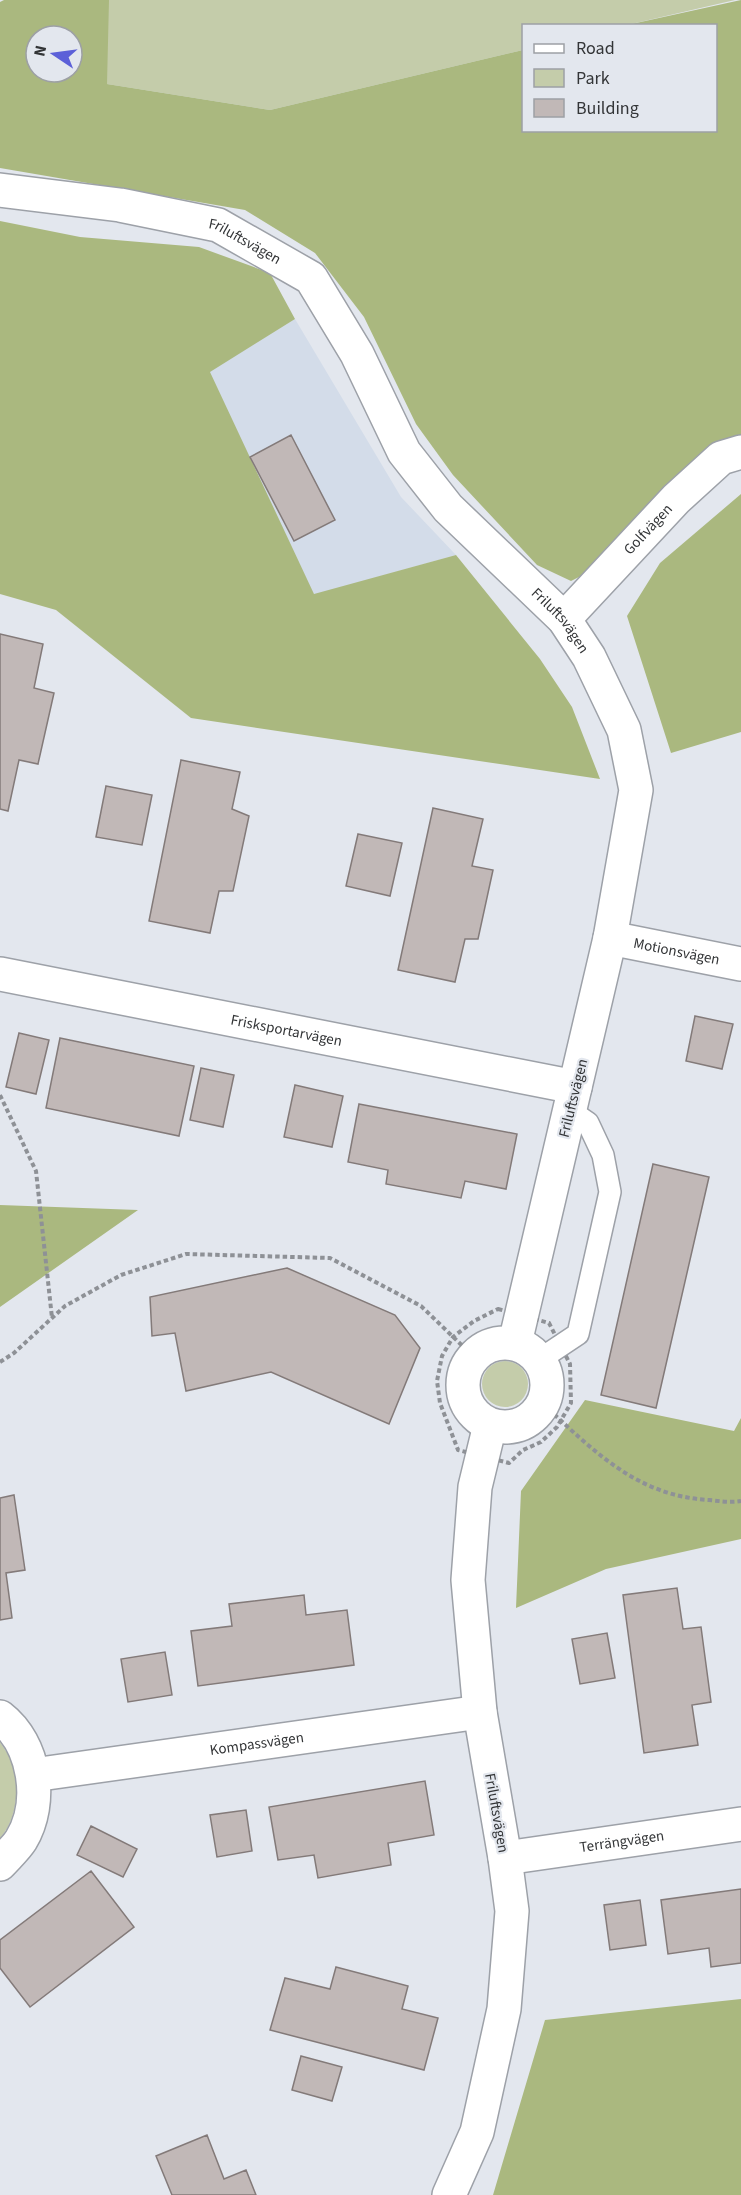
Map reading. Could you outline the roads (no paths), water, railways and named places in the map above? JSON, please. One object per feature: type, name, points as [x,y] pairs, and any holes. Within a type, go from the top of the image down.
[{"type":"street","name":"Friluftsvägen","points":[[0,190],[120,205],[218,225],[311,278],[357,354],[404,452],[448,508],[564,619],[589,657],[624,730],[636,790],[610,938],[572,1098],[534,1340]]},
{"type":"street","name":"Golfvägen","points":[[564,619],[684,492],[721,458],[741,453]]},
{"type":"street","name":"Motionsvägen","points":[[610,938],[741,964]]},
{"type":"street","name":"Frisksportarvägen","points":[[0,974],[572,1098]]},
{"type":"street","points":[[534,1340],[545,1370],[552,1413],[536,1414],[515,1426],[490,1425],[469,1408],[464,1395],[463,1382],[466,1368],[463,1346],[534,1340]]},
{"type":"street","name":"Friluftsvägen","points":[[449,2195],[477,2132],[504,2009],[512,1911],[480,1712],[468,1580],[475,1487],[490,1425]]},
{"type":"street","name":"Kompassvägen","points":[[33,1774],[480,1712]]},
{"type":"street","points":[[0,1717],[23,1744],[33,1774],[33,1808],[21,1839],[0,1864]]},
{"type":"street","name":"Terrängvägen","points":[[505,1858],[741,1824]]},
{"type":"lane","points":[[534,1340],[578,1334],[610,1192],[603,1155],[588,1123],[572,1098]]}]
